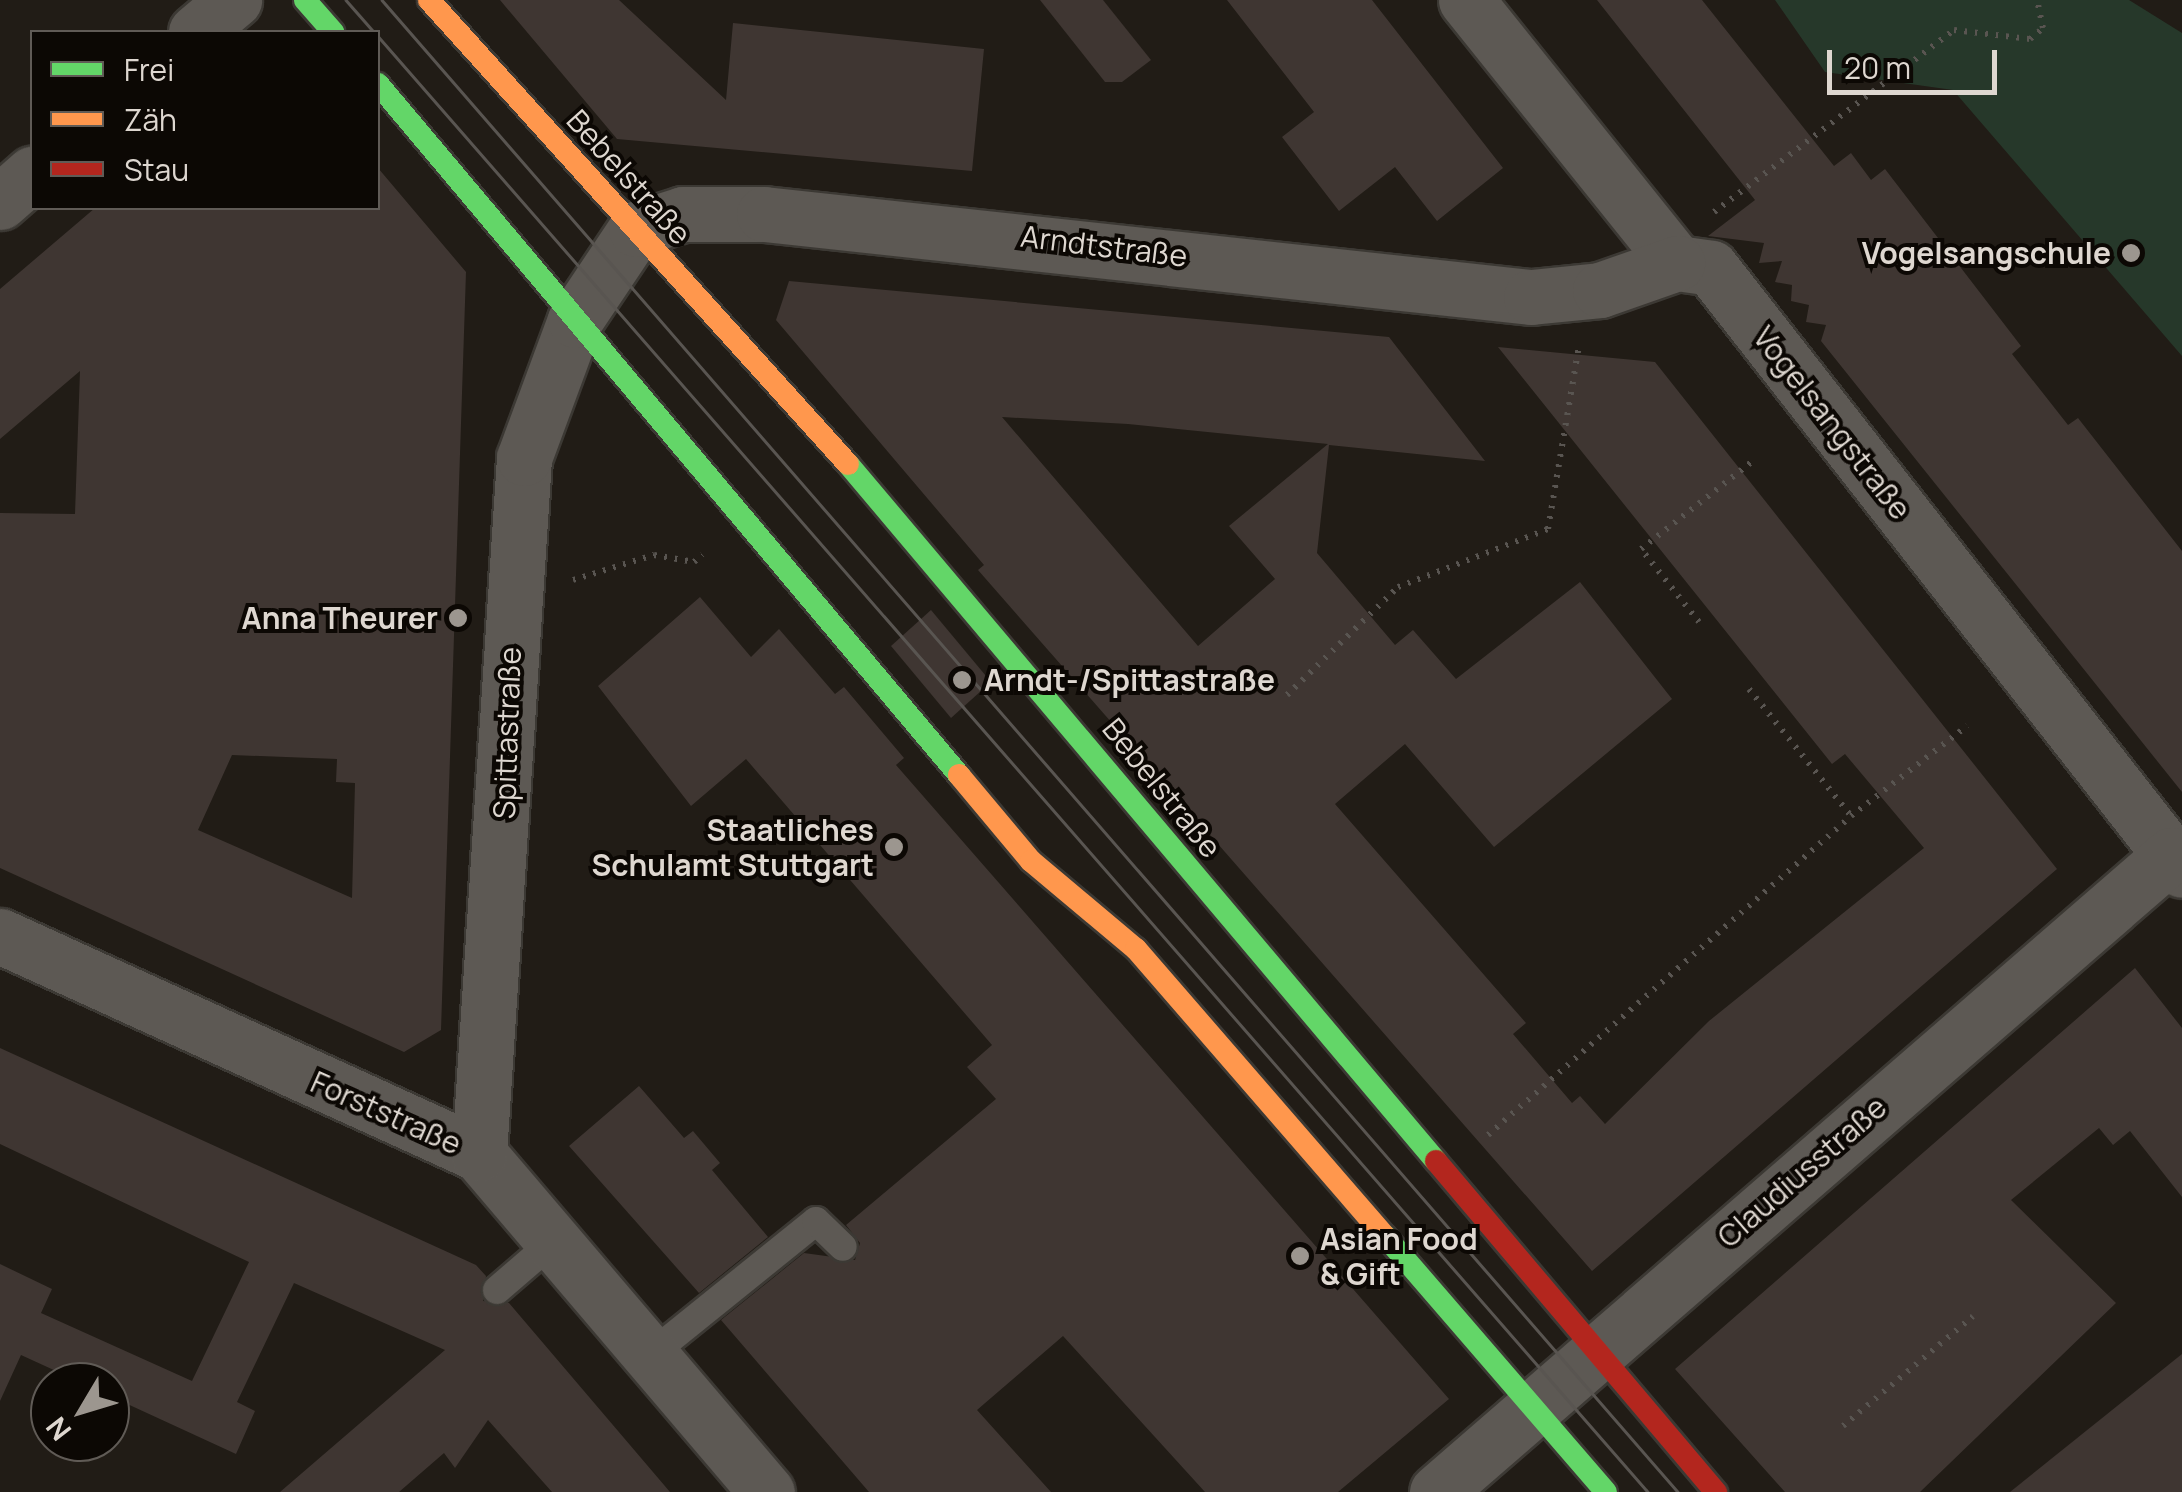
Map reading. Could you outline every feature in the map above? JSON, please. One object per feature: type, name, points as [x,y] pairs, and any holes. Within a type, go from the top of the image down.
[{"type":"street","points":[[198,30],[234,0]]},
{"type":"street","points":[[305,0],[331,30]]},
{"type":"street","name":"Bebelstraße","points":[[429,0],[636,229],[1090,746],[1593,1352],[1716,1492]]},
{"type":"street","points":[[1466,0],[1677,264]]},
{"type":"street","points":[[380,86],[1032,861],[1136,950],[1606,1492]]},
{"type":"street","points":[[0,202],[30,176]]},
{"type":"street","name":"Arndtstraße","points":[[636,229],[683,214],[764,214],[1531,296],[1600,290],[1677,264]]},
{"type":"street","points":[[575,320],[636,229]]},
{"type":"street","name":"Vogelsangstraße","points":[[1677,264],[1711,268],[2176,862]]},
{"type":"street","name":"Spittastraße","points":[[479,1154],[522,475],[575,320]]},
{"type":"street","name":"Claudiusstraße","points":[[1437,1492],[1534,1410],[1593,1352],[2176,862]]},
{"type":"street","name":"Forststraße","points":[[0,936],[479,1154],[767,1492]]},
{"type":"lane","points":[[650,1355],[816,1221],[844,1247]]},
{"type":"lane","points":[[498,1290],[554,1241]]},
{"type":"path","points":[[1719,208],[1954,30],[2030,40],[2043,28],[2037,0]]},
{"type":"path","points":[[1287,695],[1398,586],[1548,529],[1579,345]]},
{"type":"path","points":[[1699,622],[1640,549],[1754,460]]},
{"type":"path","points":[[572,580],[654,555],[694,562],[716,542]]},
{"type":"path","points":[[571,599],[572,563]]},
{"type":"path","points":[[1749,689],[1851,816]]},
{"type":"path","points":[[1483,1139],[1851,816],[1967,726]]},
{"type":"path","points":[[1844,1426],[1973,1316]]},
{"type":"green space","name":"Vogelsangschule","points":[[1775,0],[2129,0],[2182,33],[2182,356],[1953,90],[1825,72]]},
{"type":"building","points":[[500,0],[619,0],[726,100],[733,23],[984,49],[972,171],[617,139]]},
{"type":"building","points":[[1040,0],[1103,0],[1151,60],[1122,82],[1105,82]]},
{"type":"building","points":[[1227,0],[1372,0],[1503,168],[1437,221],[1395,167],[1339,211],[1282,137],[1314,112]]},
{"type":"building","points":[[1597,0],[1702,0],[1834,166],[1851,153],[1871,180],[1885,169],[2021,346],[2012,354],[2068,425],[2078,418],[2182,551],[2182,792],[1821,341],[1826,325],[1806,322],[1809,305],[1791,301],[1792,285],[1775,282],[1782,261],[1759,263],[1764,243],[1708,236],[1755,200]]},
{"type":"building","points":[[380,170],[466,272],[441,1030],[404,1052],[0,868],[0,513],[75,514],[80,371],[0,439],[0,289],[93,210],[380,210]],"holes":[[[232,755],[337,759],[336,782],[355,783],[352,898],[198,830]]]},
{"type":"building","points":[[789,281],[1389,337],[1485,461],[1329,445],[1317,553],[1395,645],[1413,630],[1456,679],[1580,582],[1672,699],[1494,847],[1405,744],[1335,804],[1526,1023],[1513,1034],[1572,1103],[1580,1096],[1605,1124],[1709,1021],[1924,848],[1845,754],[1832,764],[1498,347],[1655,362],[2057,869],[1592,1271],[978,570],[984,565],[776,320]],"holes":[[[1002,417],[1128,424],[1328,444],[1229,526],[1275,579],[1198,646]]]},
{"type":"building","points":[[700,597],[751,657],[779,629],[835,694],[844,687],[904,758],[896,765],[1449,1399],[1338,1492],[1205,1492],[1063,1336],[977,1410],[1051,1492],[869,1492],[721,1320],[804,1253],[855,1260],[860,1243],[846,1225],[996,1099],[967,1067],[992,1045],[746,759],[691,806],[598,686]]},
{"type":"building","points":[[931,610],[991,682],[951,718],[891,646]]},
{"type":"building","points":[[2135,968],[2182,1028],[2182,1197],[2130,1131],[2113,1145],[2099,1128],[2011,1200],[2116,1303],[1920,1492],[1785,1492],[1675,1369]]},
{"type":"building","points":[[0,1048],[476,1265],[486,1276],[483,1301],[509,1303],[670,1492],[552,1492],[488,1420],[455,1468],[444,1453],[399,1492],[280,1492],[445,1350],[294,1283],[237,1402],[255,1411],[236,1454],[130,1405],[130,1362],[36,1362],[21,1355],[0,1401],[0,1264],[52,1289],[41,1313],[192,1381],[249,1262],[0,1144]]},
{"type":"building","points":[[639,1086],[684,1138],[693,1131],[720,1163],[712,1170],[768,1237],[699,1293],[569,1146]]},
{"type":"building","points":[[2182,1354],[2182,1492],[2010,1492]]},
{"type":"tram line","points":[[346,0],[372,30]]},
{"type":"tram line","points":[[382,0],[1678,1492]]},
{"type":"tram line","points":[[380,38],[1648,1492]]},
{"type":"traffic: fast","points":[[305,0],[331,30]]},
{"type":"traffic: fast","points":[[380,86],[959,775]]},
{"type":"traffic: fast","points":[[848,464],[1436,1161]]},
{"type":"traffic: fast","points":[[1385,1236],[1606,1492]]},
{"type":"traffic: slow","points":[[429,0],[848,464]]},
{"type":"traffic: slow","points":[[959,775],[1031,861],[1136,949],[1385,1236]]},
{"type":"traffic: jam","points":[[1436,1161],[1716,1492]]},
{"type":"place","name":"Vogelsangschule","points":[[2131,253]]},
{"type":"place","name":"Anna Theurer","points":[[458,618]]},
{"type":"place","name":"Arndt-/Spittastraße","points":[[962,680]]},
{"type":"place","name":"Staatliches Schulamt Stuttgart","points":[[894,847]]},
{"type":"place","name":"Asian Food & Gift","points":[[1300,1256]]}]
